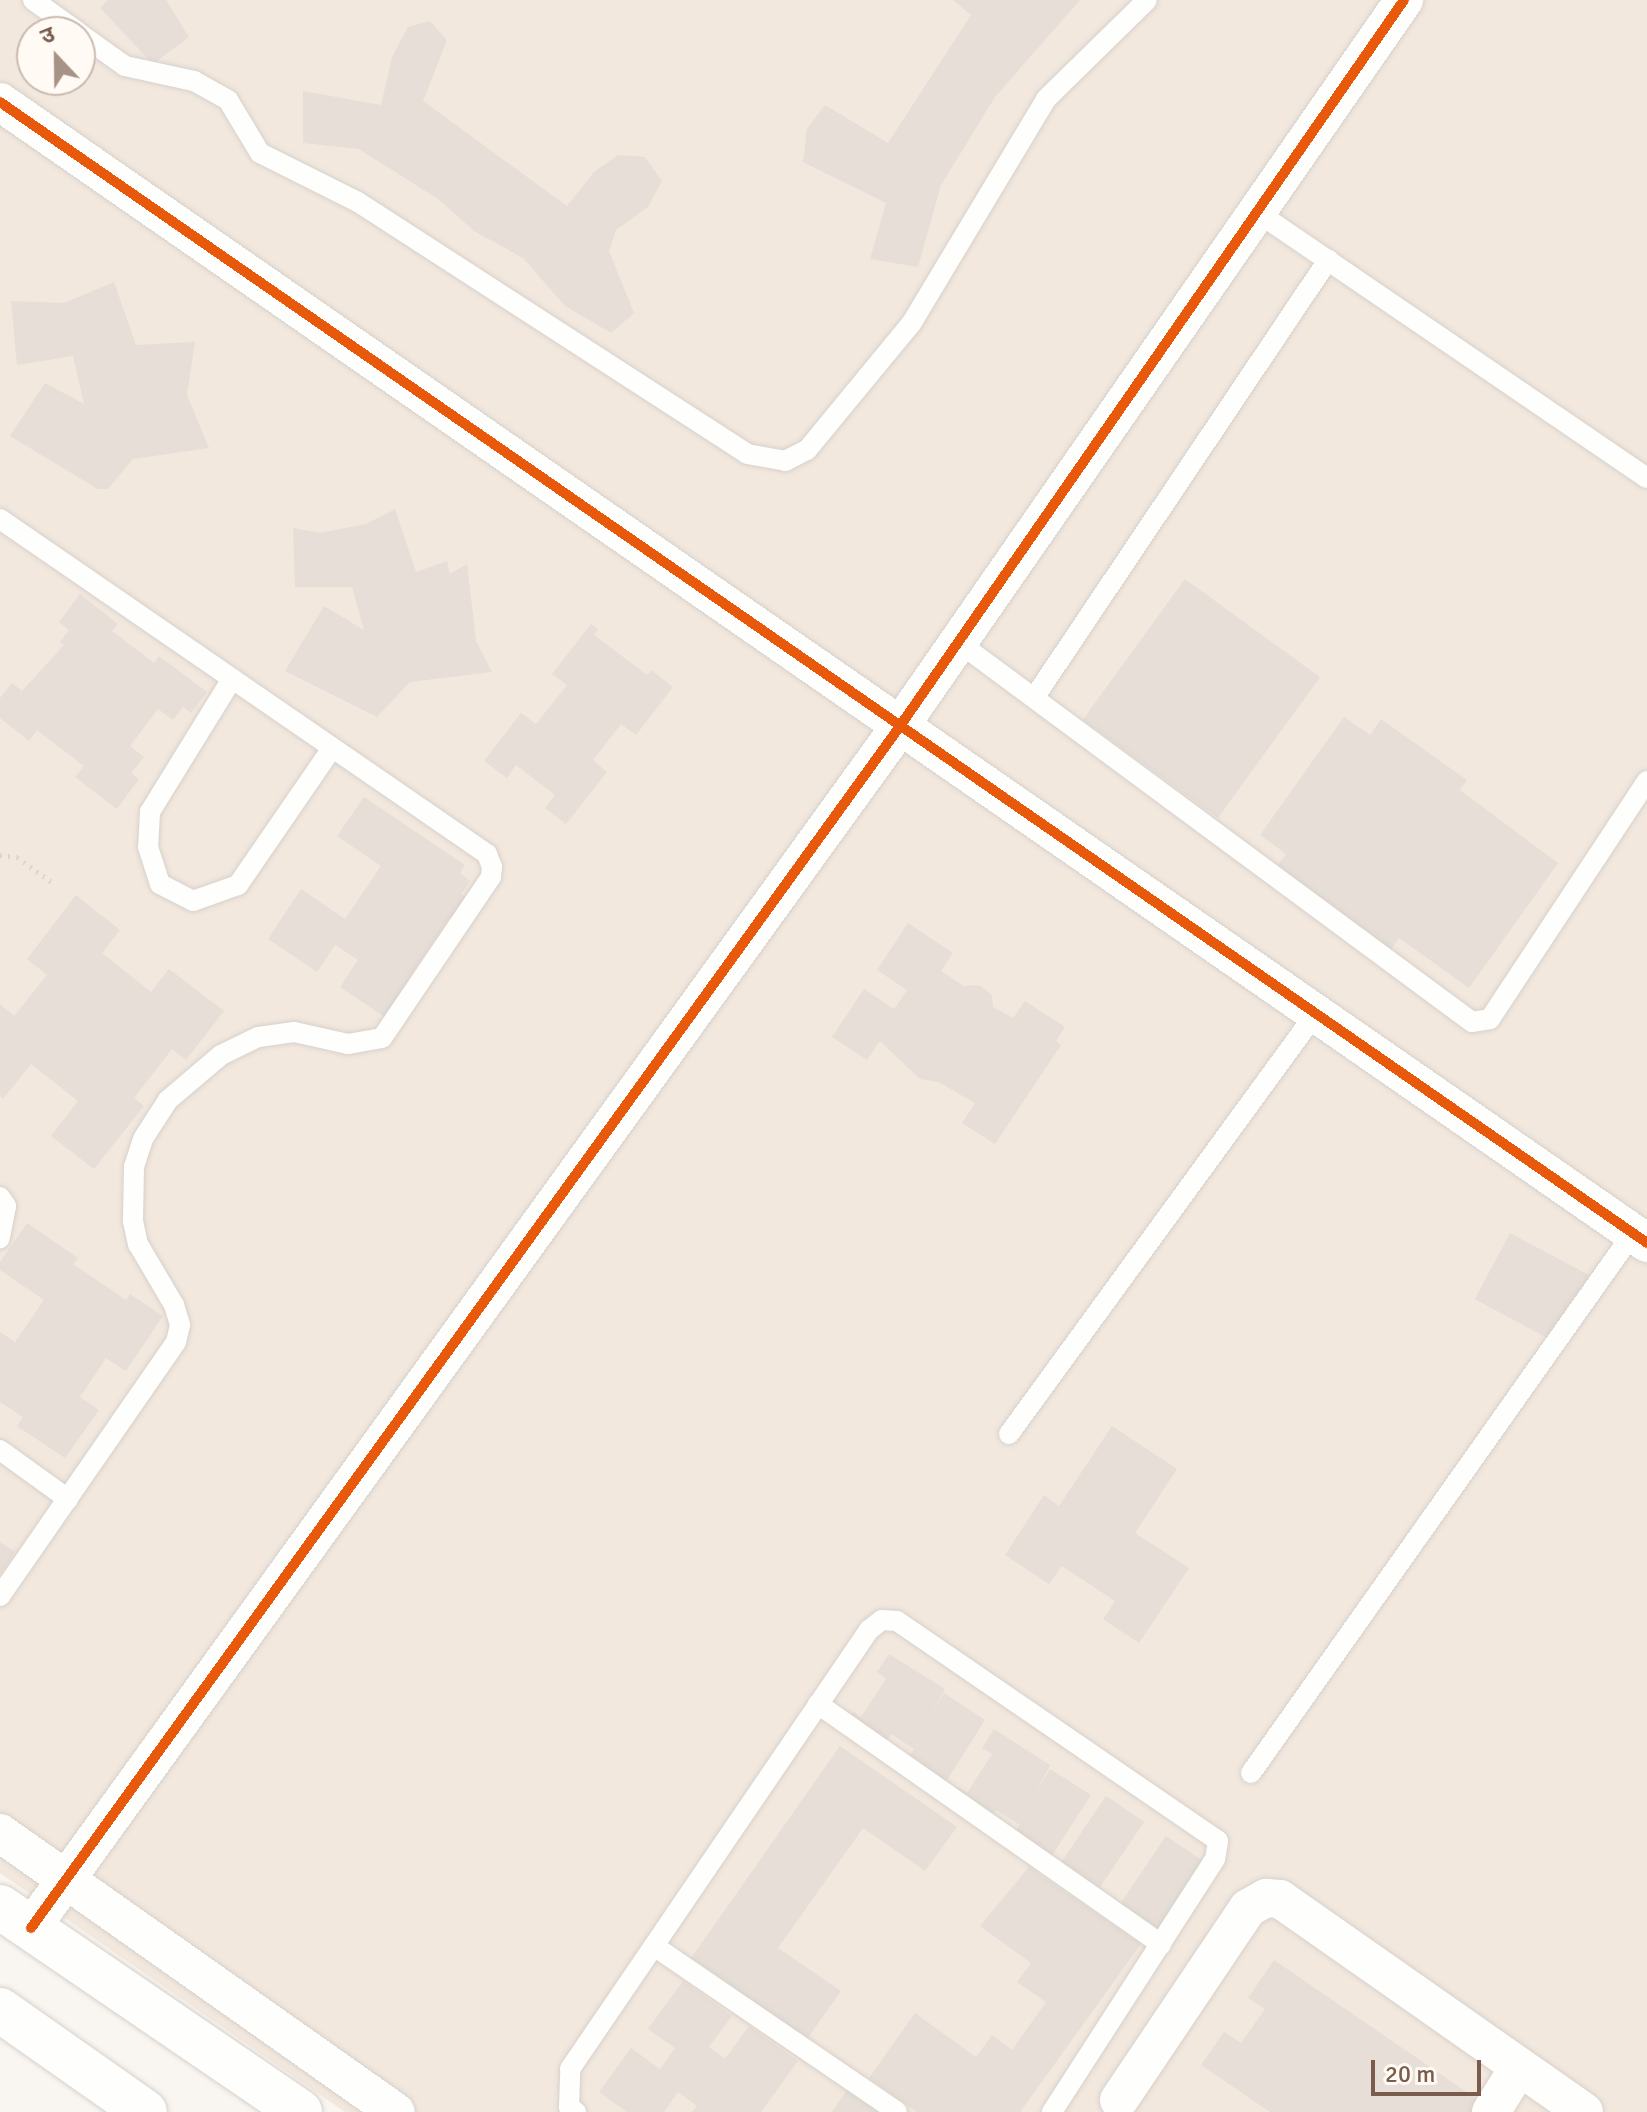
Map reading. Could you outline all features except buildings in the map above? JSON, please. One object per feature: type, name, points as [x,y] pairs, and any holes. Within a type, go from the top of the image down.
[{"type":"street","points":[[300,2112],[16,1917],[63,1879],[900,726],[1404,0]]},
{"type":"street","points":[[0,102],[1640,1238]]},
{"type":"street","points":[[0,1833],[395,2112]]},
{"type":"street","points":[[1119,2100],[1248,1908],[1266,1898],[1280,1899],[1584,2112]]},
{"type":"street","points":[[0,2010],[145,2112]]},
{"type":"street","points":[[1491,2112],[1519,2067]]},
{"type":"lane","points":[[33,0],[55,16]]},
{"type":"lane","points":[[96,45],[125,66],[194,81],[228,100],[260,153],[358,202],[747,454],[785,461],[807,450],[911,324],[1046,99],[1147,0]]},
{"type":"lane","points":[[1257,212],[1647,478]]},
{"type":"lane","points":[[1034,698],[1328,260]]},
{"type":"lane","points":[[0,519],[487,854],[491,877],[382,1038],[348,1044],[294,1032],[258,1037],[221,1055],[168,1100],[143,1139],[134,1167],[133,1221],[138,1244],[174,1305],[180,1325],[176,1342],[0,1596]]},
{"type":"lane","points":[[958,642],[1481,1024],[1490,1019],[1647,781]]},
{"type":"lane","points":[[232,679],[150,812],[148,847],[160,884],[193,901],[238,885],[332,748]]},
{"type":"lane","points":[[1009,1434],[1316,1013]]},
{"type":"lane","points":[[0,1197],[6,1206],[0,1238]]},
{"type":"lane","points":[[1251,1773],[1640,1238]]},
{"type":"lane","points":[[0,1450],[68,1499]]},
{"type":"lane","points":[[576,2112],[569,2107],[570,2069],[869,1630],[882,1620],[897,1621],[1218,1841],[1215,1859],[1052,2112]]},
{"type":"lane","points":[[818,1704],[1161,1944]]},
{"type":"lane","points":[[654,1946],[897,2112]]},
{"type":"path","points":[[0,855],[17,857],[53,883]]},
{"type":"shaded area","points":[[0,0],[1647,0],[1647,2112],[345,2112],[0,1873]]},
{"type":"cycle path","points":[[31,1928],[900,726],[1404,0]]},
{"type":"cycle path","points":[[0,102],[1647,1243]]}]
